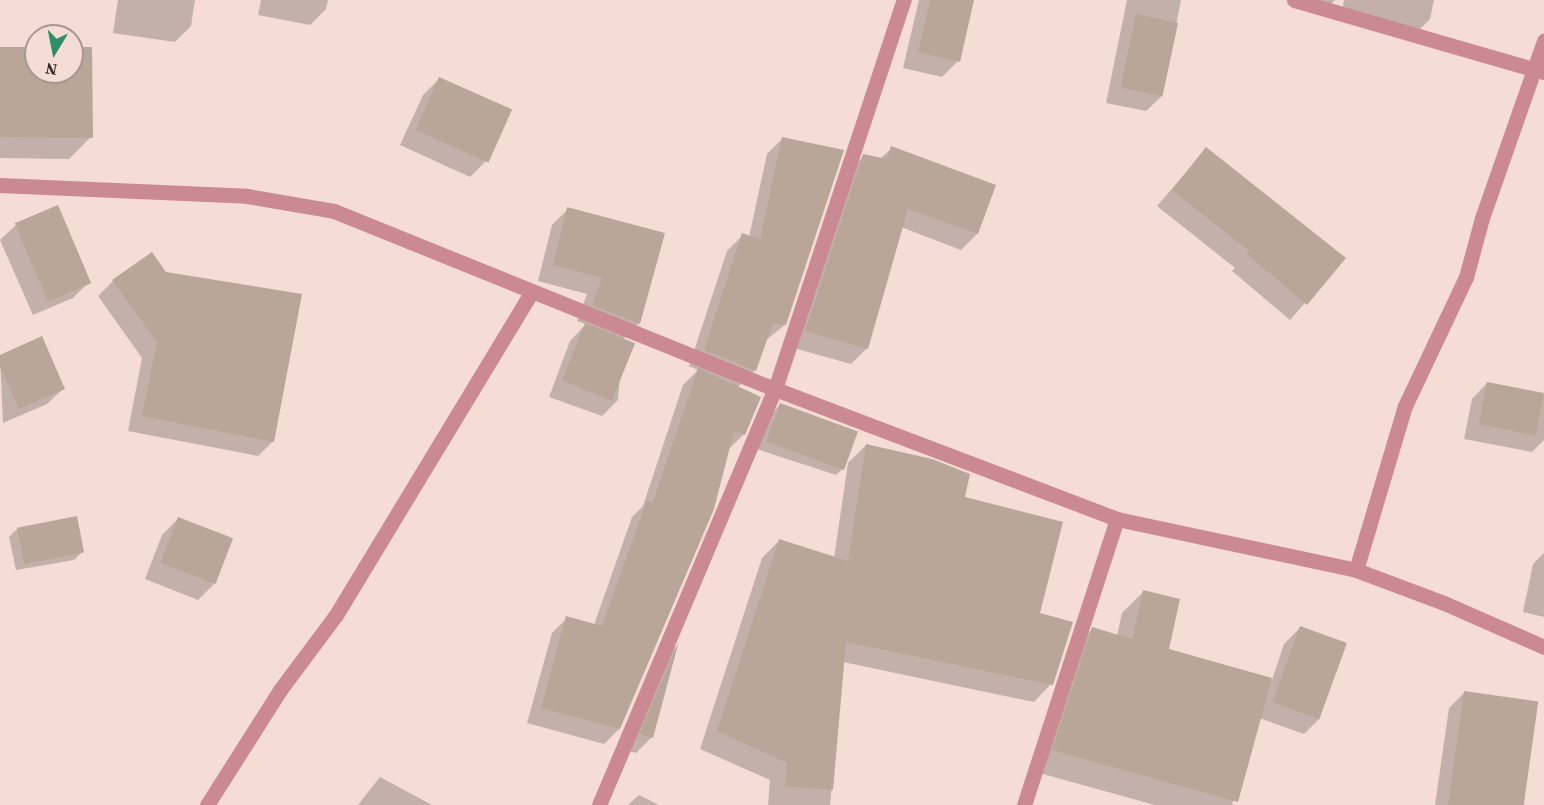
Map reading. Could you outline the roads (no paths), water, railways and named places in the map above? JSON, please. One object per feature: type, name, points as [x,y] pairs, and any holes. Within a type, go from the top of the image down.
[{"type":"street","points":[[599,805],[776,388],[904,0]]},
{"type":"street","points":[[1294,0],[1539,70]]},
{"type":"street","points":[[1356,570],[1405,406],[1466,277],[1482,218],[1539,70],[1544,41]]},
{"type":"street","points":[[0,185],[247,196],[334,211],[776,388],[1117,519],[1356,570],[1444,603],[1544,647]]},
{"type":"street","points":[[207,805],[280,690],[336,615],[532,292]]},
{"type":"street","points":[[1024,805],[1117,519]]}]
